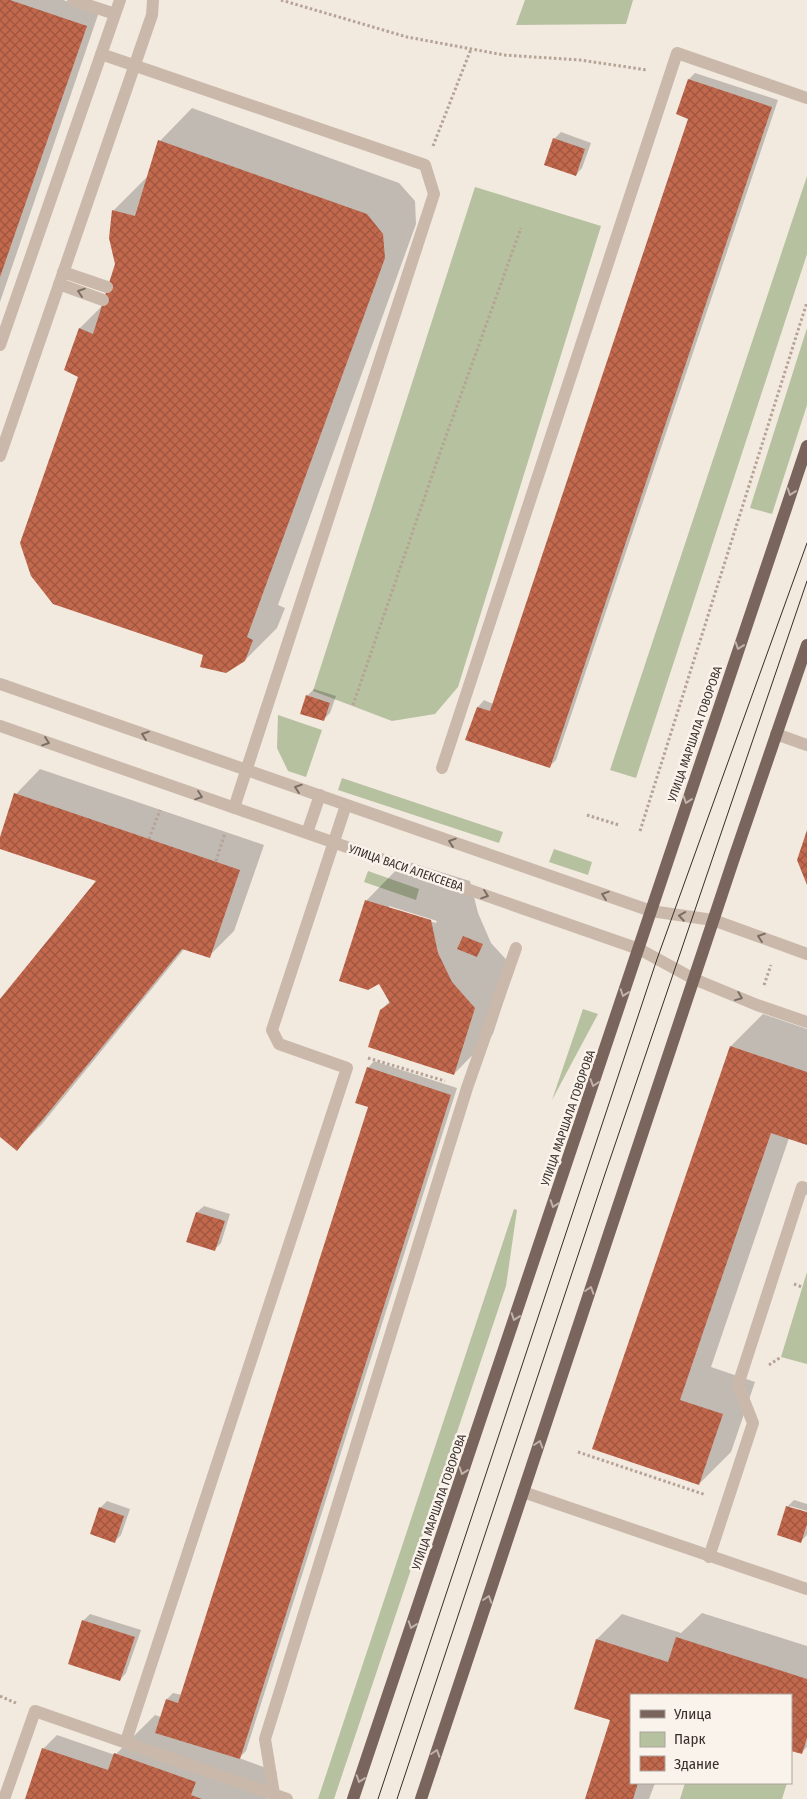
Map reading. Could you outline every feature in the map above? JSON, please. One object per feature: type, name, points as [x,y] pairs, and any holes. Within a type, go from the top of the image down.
[{"type":"main road","name":"УЛИЦА МАРШАЛА ГОВОРОВА","points":[[353,1799],[807,446]]},
{"type":"main road","points":[[421,1799],[713,920],[807,645]]},
{"type":"street","points":[[73,0],[115,14]]},
{"type":"street","points":[[0,345],[120,0]]},
{"type":"street","points":[[0,456],[152,15],[153,0]]},
{"type":"street","points":[[442,768],[677,53],[807,98]]},
{"type":"street","points":[[101,54],[426,165],[434,194],[234,808]]},
{"type":"street","points":[[61,278],[106,293]]},
{"type":"street","points":[[0,684],[651,911],[713,920],[807,954]]},
{"type":"street","name":"УЛИЦА ВАСИ АЛЕКСЕЕВА","points":[[0,726],[639,949],[694,979],[807,1022]]},
{"type":"street","points":[[776,734],[807,745]]},
{"type":"street","points":[[307,833],[320,795]]},
{"type":"street","points":[[126,1741],[347,1068],[278,1044],[272,1030],[346,805]]},
{"type":"street","points":[[274,1794],[265,1739],[467,1088],[516,948]]},
{"type":"street","points":[[709,1557],[753,1423],[738,1384],[802,1187],[807,1189]]},
{"type":"street","points":[[523,1492],[807,1589]]},
{"type":"street","points":[[4,1799],[35,1711],[126,1741],[288,1799]]},
{"type":"path","points":[[281,0],[408,37],[471,49],[504,55],[621,65],[670,74]]},
{"type":"path","points":[[426,165],[471,49]]},
{"type":"path","points":[[353,705],[436,464],[521,228]]},
{"type":"path","points":[[640,832],[807,302]]},
{"type":"path","points":[[149,839],[160,810]]},
{"type":"path","points":[[587,815],[619,826]]},
{"type":"path","points":[[216,861],[225,833]]},
{"type":"path","points":[[763,989],[772,962]]},
{"type":"path","points":[[386,1064],[467,1088]]},
{"type":"path","points":[[578,1452],[728,1503]]},
{"type":"green space","points":[[525,0],[633,0],[626,24],[516,25]]},
{"type":"green space","points":[[807,176],[807,254],[636,778],[610,770]]},
{"type":"green space","points":[[475,187],[601,226],[458,687],[435,714],[392,721],[313,691]]},
{"type":"green space","points":[[807,328],[807,405],[772,514],[750,508]]},
{"type":"green space","points":[[278,715],[322,730],[306,777],[288,771],[277,748]]},
{"type":"green space","points":[[342,778],[503,832],[499,843],[338,790]]},
{"type":"green space","points":[[554,849],[592,862],[588,875],[549,862]]},
{"type":"green space","points":[[368,871],[419,889],[416,900],[364,882]]},
{"type":"green space","points":[[583,1009],[598,1014],[552,1100]]},
{"type":"green space","points":[[514,1209],[517,1210],[506,1286],[334,1799],[318,1799]]},
{"type":"green space","points":[[807,1272],[807,1364],[781,1357]]},
{"type":"green space","points":[[685,1784],[787,1784],[782,1799],[680,1799]]},
{"type":"building","points":[[0,0],[10,0],[87,26],[0,277]]},
{"type":"building","points":[[688,79],[772,107],[550,768],[465,740],[477,707],[490,711],[688,119],[676,114]]},
{"type":"building","points":[[553,138],[585,149],[576,176],[544,165]]},
{"type":"building","points":[[158,140],[367,214],[383,234],[385,258],[247,637],[253,640],[245,661],[226,673],[200,667],[203,655],[53,604],[31,576],[20,543],[78,377],[64,370],[79,328],[93,334],[115,264],[109,238],[112,210],[135,216]]},
{"type":"building","points":[[306,695],[330,703],[324,721],[300,714]]},
{"type":"building","points":[[14,793],[240,870],[210,958],[182,949],[17,1151],[0,1137],[0,999],[96,881],[0,849],[0,837]]},
{"type":"building","points":[[807,830],[807,885],[797,860]]},
{"type":"building","points":[[365,900],[431,920],[438,953],[452,982],[475,1008],[454,1075],[368,1047],[380,1010],[390,1003],[379,984],[368,990],[339,981]]},
{"type":"building","points":[[463,936],[483,944],[477,957],[457,949]]},
{"type":"building","points":[[730,1046],[807,1072],[807,1145],[771,1133],[680,1400],[723,1414],[699,1485],[592,1449]]},
{"type":"building","points":[[367,1067],[451,1095],[240,1759],[155,1733],[166,1699],[178,1703],[368,1107],[355,1103]]},
{"type":"building","points":[[196,1212],[225,1221],[215,1251],[186,1242]]},
{"type":"building","points":[[786,1506],[807,1512],[807,1524],[801,1543],[777,1535]]},
{"type":"building","points":[[99,1507],[124,1516],[115,1543],[90,1534]]},
{"type":"building","points":[[82,1620],[135,1637],[120,1681],[68,1664]]},
{"type":"building","points":[[676,1637],[807,1679],[807,1738],[802,1754],[792,1751],[792,1694],[630,1694],[630,1784],[638,1784],[633,1799],[585,1799],[610,1720],[574,1709],[596,1639],[668,1662]]},
{"type":"building","points":[[42,1748],[108,1770],[114,1753],[196,1782],[191,1795],[202,1799],[25,1799]]},
{"type":"tram line","points":[[378,1799],[657,959],[807,543]]},
{"type":"tram line","points":[[397,1799],[605,1174],[807,581]]}]
